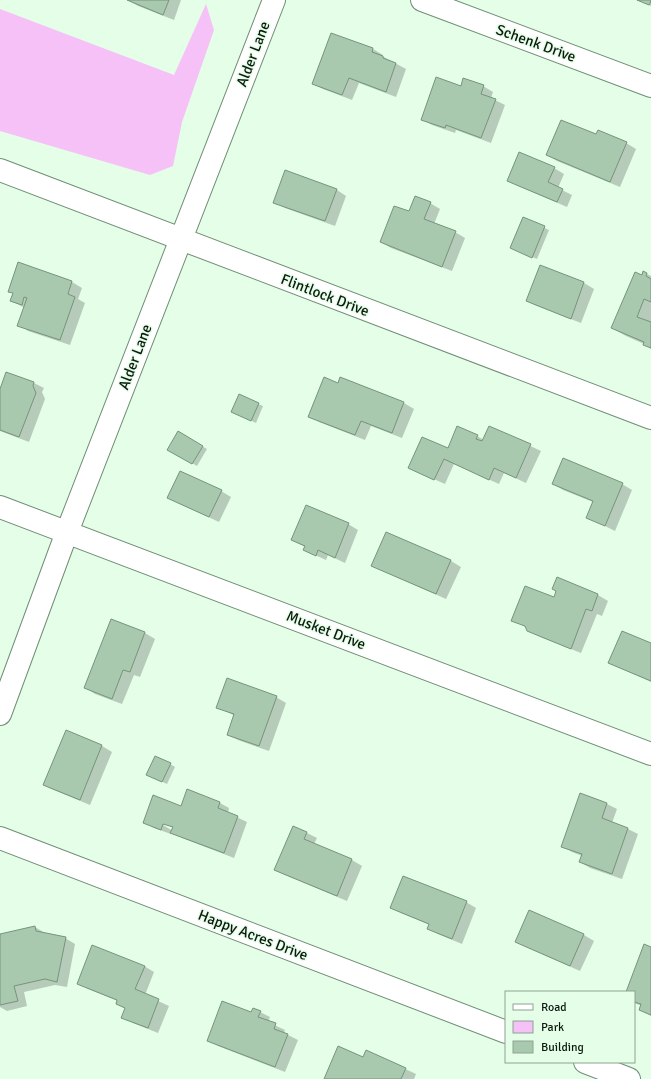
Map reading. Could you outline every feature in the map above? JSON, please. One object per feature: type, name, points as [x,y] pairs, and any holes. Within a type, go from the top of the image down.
[{"type":"street","name":"Alder Lane","points":[[0,714],[67,532],[274,0]]},
{"type":"street","name":"Schenk Drive","points":[[422,0],[651,86]]},
{"type":"street","name":"Flintlock Drive","points":[[0,170],[651,418]]},
{"type":"street","name":"Musket Drive","points":[[0,507],[651,754]]},
{"type":"street","name":"Happy Acres Drive","points":[[0,838],[505,1032]]},
{"type":"street","points":[[588,1063],[629,1079]]},
{"type":"green space","points":[[206,4],[214,30],[182,122],[173,166],[150,175],[0,131],[0,9],[174,75]]},
{"type":"building","points":[[127,0],[169,0],[163,15]]},
{"type":"building","points":[[637,0],[651,0],[651,1],[649,5]]},
{"type":"building","points":[[331,33],[373,48],[372,52],[396,63],[386,92],[349,78],[342,95],[312,84]]},
{"type":"building","points":[[436,77],[461,86],[463,78],[484,85],[481,94],[496,99],[481,138],[446,125],[445,128],[421,120]]},
{"type":"building","points":[[561,120],[596,134],[598,130],[627,142],[610,182],[546,155]]},
{"type":"building","points":[[519,152],[555,167],[548,182],[563,189],[557,202],[507,181]]},
{"type":"building","points":[[285,170],[337,189],[325,221],[273,203]]},
{"type":"building","points":[[415,196],[431,202],[424,219],[456,231],[442,267],[380,242],[394,206],[409,211]]},
{"type":"building","points":[[523,217],[545,226],[532,258],[510,248]]},
{"type":"building","points":[[18,262],[72,281],[68,294],[75,297],[60,340],[17,326],[27,298],[24,297],[22,305],[10,301],[13,293],[8,292]]},
{"type":"building","points":[[540,265],[584,282],[571,319],[526,301]]},
{"type":"building","points":[[643,271],[647,273],[646,276],[651,279],[651,302],[644,299],[637,317],[651,322],[651,348],[643,345],[644,342],[611,328],[635,272],[642,275]]},
{"type":"building","points":[[6,372],[34,382],[33,386],[36,393],[19,437],[0,430],[0,389]]},
{"type":"building","points":[[324,377],[338,383],[340,377],[404,402],[392,433],[361,421],[355,435],[308,417]]},
{"type":"building","points":[[239,394],[259,403],[251,421],[231,412]]},
{"type":"building","points":[[457,426],[478,435],[476,439],[482,441],[489,426],[531,444],[516,478],[494,468],[489,480],[444,459],[434,480],[408,468],[422,437],[448,448]]},
{"type":"building","points":[[178,431],[203,446],[192,464],[167,450]]},
{"type":"building","points":[[563,458],[623,483],[605,526],[586,518],[593,501],[552,484]]},
{"type":"building","points":[[180,471],[222,490],[209,517],[167,498]]},
{"type":"building","points":[[306,505],[349,523],[335,558],[318,550],[316,556],[303,550],[305,546],[291,540]]},
{"type":"building","points":[[386,532],[451,560],[436,594],[371,566]]},
{"type":"building","points":[[557,577],[598,594],[592,611],[586,609],[571,649],[527,631],[525,626],[511,621],[525,586],[554,597],[556,591],[552,589]]},
{"type":"building","points":[[111,619],[145,632],[130,672],[123,670],[112,699],[84,688]]},
{"type":"building","points":[[622,631],[651,643],[651,681],[608,663]]},
{"type":"building","points":[[227,678],[277,696],[259,746],[227,735],[234,714],[216,708]]},
{"type":"building","points":[[66,730],[102,745],[80,800],[43,785]]},
{"type":"building","points":[[155,756],[171,763],[162,782],[146,775]]},
{"type":"building","points":[[187,789],[220,802],[218,808],[238,816],[224,853],[170,833],[173,827],[163,824],[161,830],[143,823],[153,795],[181,806]]},
{"type":"building","points":[[580,793],[607,803],[602,818],[628,828],[612,874],[579,862],[582,854],[561,847]]},
{"type":"building","points":[[293,826],[307,832],[304,839],[352,859],[337,896],[274,870]]},
{"type":"building","points":[[403,876],[467,901],[452,939],[427,929],[429,924],[390,908]]},
{"type":"building","points":[[529,910],[584,934],[570,966],[515,942]]},
{"type":"building","points":[[35,926],[36,931],[66,937],[57,982],[45,979],[14,986],[18,1001],[0,1005],[0,934]]},
{"type":"building","points":[[644,944],[651,947],[651,1015],[639,1010],[641,1004],[635,1002],[635,991],[626,991]]},
{"type":"building","points":[[92,945],[145,966],[135,989],[159,999],[148,1028],[121,1018],[125,1008],[116,1004],[117,1000],[77,984]]},
{"type":"building","points":[[222,1001],[251,1012],[253,1008],[261,1011],[258,1017],[276,1023],[274,1029],[288,1034],[275,1067],[207,1041]]},
{"type":"building","points":[[338,1046],[363,1057],[366,1050],[406,1068],[401,1079],[324,1079]]}]
